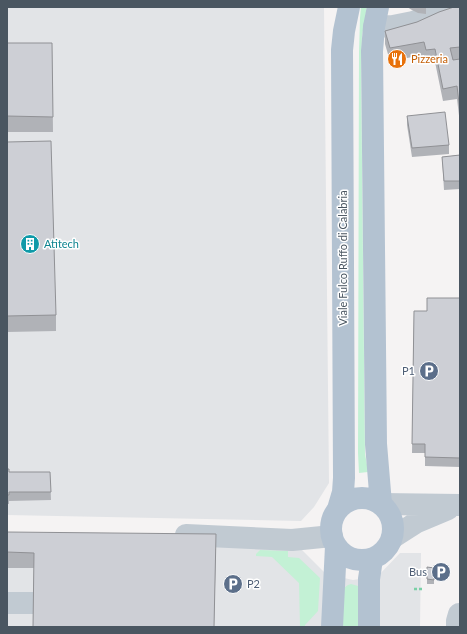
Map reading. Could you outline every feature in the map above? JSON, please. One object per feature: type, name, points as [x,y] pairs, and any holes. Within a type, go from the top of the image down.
[{"type":"main road","name":"Viale Fulco Ruffo di Calabria","points":[[338,509],[343,492],[344,478],[342,50],[349,7]]},
{"type":"main road","points":[[376,17],[372,51],[376,444],[380,504]]},
{"type":"main road","points":[[332,627],[334,541],[332,526],[338,509],[345,503],[354,499],[363,498],[380,504],[387,510],[392,518],[394,528],[388,547],[381,554],[372,559],[362,560],[352,558],[343,553],[334,541]]},
{"type":"main road","points":[[369,627],[369,579],[372,559]]},
{"type":"street","points":[[376,17],[393,26],[413,22],[453,7]]},
{"type":"street","points":[[380,504],[457,505]]},
{"type":"street","points":[[392,538],[417,522],[457,505]]},
{"type":"street","points":[[170,535],[334,541]]},
{"type":"street","points":[[7,603],[34,603]]},
{"type":"street","points":[[457,627],[458,614],[460,614]]},
{"type":"path","points":[[414,589],[422,590]]},
{"type":"shaded area","points":[[7,7],[324,7],[329,483],[314,507],[301,521],[7,515]]},
{"type":"shaded area","points":[[7,546],[218,546],[301,549],[326,574],[353,580],[378,576],[400,553],[421,553],[420,627],[7,627]]},
{"type":"green space","points":[[361,7],[367,7],[362,36],[361,64],[365,454],[368,472],[359,473],[359,52]]},
{"type":"green space","points":[[260,550],[288,551],[288,557],[299,558],[320,578],[318,611],[305,625],[305,627],[300,627],[299,583],[272,557],[256,556]]},
{"type":"green space","points":[[351,584],[358,586],[359,627],[341,627],[344,588]]},
{"type":"building","points":[[454,7],[460,7],[460,47],[450,48],[453,60],[460,59],[460,111],[457,86],[443,89],[435,49],[426,50],[424,42],[390,48],[385,31],[417,22]]},
{"type":"building","points":[[7,43],[52,43],[53,117],[7,116]]},
{"type":"building","points":[[445,112],[449,145],[412,148],[407,116]]},
{"type":"building","name":"Atitech","points":[[51,141],[56,315],[7,316],[7,142]]},
{"type":"building","points":[[460,155],[460,181],[444,181],[442,157]]},
{"type":"building","points":[[427,298],[460,298],[460,458],[425,457],[425,444],[412,444],[414,311],[427,311]]},
{"type":"building","points":[[7,469],[9,469],[9,472],[50,472],[51,492],[9,492],[9,495],[7,495]]},
{"type":"building","points":[[7,532],[216,534],[214,627],[33,627],[34,553],[7,552]]},
{"type":"building","points":[[427,567],[434,568],[434,580],[427,579]]},
{"type":"place","name":"Pizzeria","points":[[397,59]]},
{"type":"place","name":"Atitech","points":[[30,244]]},
{"type":"place","name":"P1","points":[[429,371]]},
{"type":"place","name":"Bus","points":[[441,572]]},
{"type":"place","name":"P2","points":[[233,584]]}]
